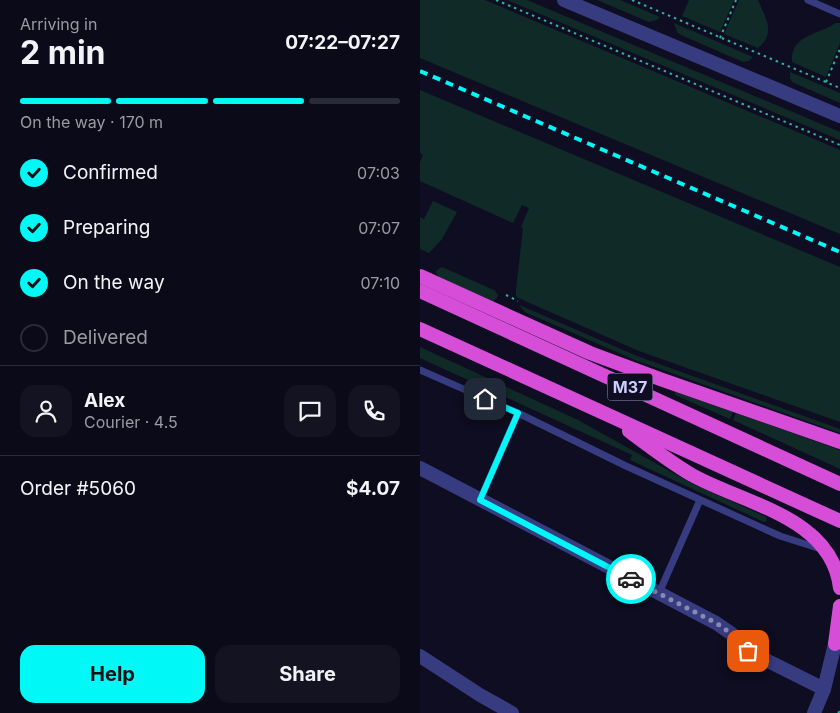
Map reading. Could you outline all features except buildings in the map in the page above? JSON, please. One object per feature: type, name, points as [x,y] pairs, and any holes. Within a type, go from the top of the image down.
[{"type":"highway","points":[[420,276],[590,353],[840,442]]},
{"type":"highway","name":"M37","points":[[420,291],[840,484]]},
{"type":"highway","points":[[509,316],[627,386]]},
{"type":"highway","name":"M37","points":[[420,329],[840,521]]},
{"type":"highway","points":[[597,410],[692,475],[783,516],[806,529],[816,538],[836,569],[840,588]]},
{"type":"highway","points":[[838,640],[840,606]]},
{"type":"street","points":[[564,0],[840,116]]},
{"type":"street","points":[[420,468],[716,623],[732,634],[748,651],[824,689]]},
{"type":"street","points":[[814,713],[824,689],[838,640]]},
{"type":"street","points":[[420,656],[480,695],[512,713]]},
{"type":"street","points":[[824,689],[840,663]]},
{"type":"lane","points":[[808,0],[840,14]]},
{"type":"lane","points":[[420,370],[518,413],[780,536],[825,550]]},
{"type":"lane","points":[[480,500],[518,413]]},
{"type":"lane","points":[[659,593],[700,500]]},
{"type":"path","points":[[496,0],[840,145]]},
{"type":"path","points":[[632,0],[840,88]]},
{"type":"path","points":[[720,38],[736,0]]},
{"type":"path","points":[[826,82],[840,49]]},
{"type":"path","points":[[506,295],[518,301]]},
{"type":"green space","points":[[420,0],[485,0],[840,150],[840,234],[420,58]]},
{"type":"green space","points":[[507,0],[527,0],[840,132],[840,140]]},
{"type":"green space","points":[[597,0],[620,0],[660,17],[649,22]]},
{"type":"green space","points":[[689,0],[734,0],[720,32],[682,16]]},
{"type":"green space","points":[[739,0],[758,0],[766,19],[768,25],[767,37],[758,48],[724,34]]},
{"type":"green space","points":[[674,23],[753,57],[749,61],[743,62],[681,35],[677,32]]},
{"type":"green space","points":[[836,23],[840,23],[840,43],[826,77],[792,62],[793,53],[800,41]]},
{"type":"green space","points":[[790,72],[840,93],[840,103],[792,82]]},
{"type":"green space","points":[[420,90],[840,267],[840,422],[639,351],[516,297],[523,228],[521,227],[529,208],[522,205],[513,223],[420,181],[420,162],[423,155],[420,153]]},
{"type":"green space","points":[[433,201],[457,212],[442,239],[429,253],[420,249],[420,217],[424,219]]},
{"type":"green space","points":[[442,267],[494,290],[498,295],[497,298],[493,301],[490,300],[440,278],[436,273]]},
{"type":"green space","points":[[519,305],[637,356],[840,429],[840,433],[635,360],[525,312]]},
{"type":"green space","points":[[420,347],[578,420],[691,483],[766,517],[767,521],[764,522],[630,460],[632,455],[420,358]]},
{"type":"green space","points":[[675,392],[733,412],[730,419],[675,395]]},
{"type":"green space","points":[[736,413],[840,450],[840,469],[733,420]]},
{"type":"railway","points":[[420,71],[840,252]]},
{"type":"way so far","points":[[631,579],[716,623],[732,634],[748,651]]},
{"type":"route","points":[[485,399],[518,413],[480,500],[631,579]]}]
